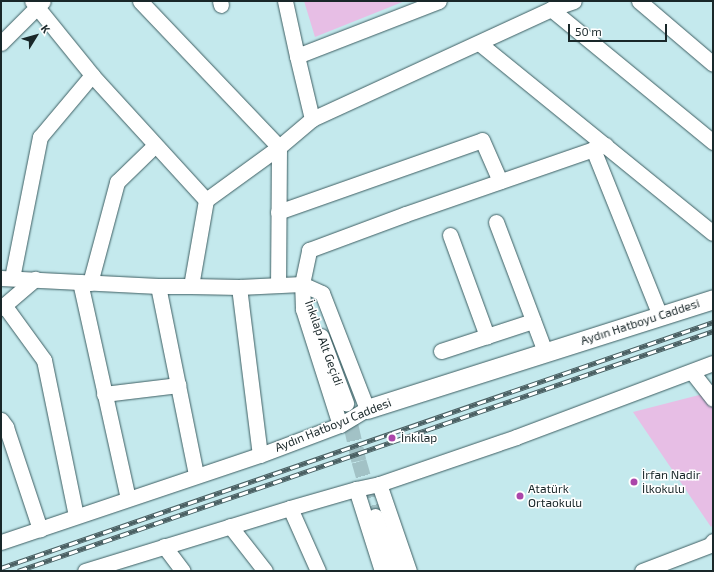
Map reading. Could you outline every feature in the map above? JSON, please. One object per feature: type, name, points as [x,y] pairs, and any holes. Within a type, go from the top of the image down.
[{"type":"main road","name":"Aydın Hatboyu Caddesi","points":[[367,409],[713,299]]},
{"type":"street","points":[[140,1],[279,147],[278,285]]},
{"type":"street","points":[[285,1],[312,119]]},
{"type":"street","points":[[297,56],[439,1]]},
{"type":"street","points":[[191,286],[206,200],[279,147],[312,119],[551,9],[574,1]]},
{"type":"street","points":[[639,1],[713,64]]},
{"type":"street","points":[[1,43],[37,3],[92,75],[206,200]]},
{"type":"street","points":[[551,9],[713,142]]},
{"type":"street","points":[[479,43],[599,147],[713,232]]},
{"type":"street","points":[[92,75],[40,137],[6,278],[158,286],[239,287],[302,284],[322,293],[367,409]]},
{"type":"street","points":[[278,212],[482,140],[500,181]]},
{"type":"street","points":[[128,498],[104,394],[85,282],[117,182],[155,145]]},
{"type":"street","points":[[340,426],[303,309],[302,284],[309,250],[599,147]]},
{"type":"street","points":[[599,147],[660,316]]},
{"type":"street","points":[[496,222],[545,352]]},
{"type":"street","points":[[450,235],[487,336]]},
{"type":"street","points":[[35,279],[3,306],[44,360],[76,516]]},
{"type":"street","name":"İnkılap Alt Geçidi","points":[[302,284],[346,403]]},
{"type":"street","points":[[158,286],[196,475]]},
{"type":"street","points":[[239,287],[260,454]]},
{"type":"street","points":[[441,351],[533,321]]},
{"type":"street","points":[[94,570],[164,546],[230,526],[356,489],[379,484],[692,372],[713,363]]},
{"type":"street","points":[[692,372],[713,399]]},
{"type":"street","points":[[104,394],[178,385]]},
{"type":"street","name":"Aydın Hatboyu Caddesi","points":[[1,542],[340,426],[367,409]]},
{"type":"street","points":[[1,420],[6,427],[40,529]]},
{"type":"street","points":[[379,484],[409,571]]},
{"type":"street","points":[[356,489],[382,571]]},
{"type":"street","points":[[290,508],[318,571]]},
{"type":"street","points":[[374,513],[395,571]]},
{"type":"street","points":[[230,526],[264,571]]},
{"type":"street","points":[[642,571],[710,545],[713,541]]},
{"type":"street","points":[[164,546],[183,571]]},
{"type":"shaded area","points":[[304,1],[405,1],[315,37]]},
{"type":"shaded area","points":[[703,394],[713,408],[713,524],[711,527],[633,412]]},
{"type":"tunnel","points":[[346,403],[359,461],[374,513]]},
{"type":"railway","points":[[1,568],[713,322]]},
{"type":"railway","points":[[18,571],[713,331]]},
{"type":"place","name":"İnkılap","points":[[392,438]]},
{"type":"place","name":"İrfan Nadir İlkokulu","points":[[634,482]]},
{"type":"place","name":"Atatürk Ortaokulu","points":[[520,496]]}]
